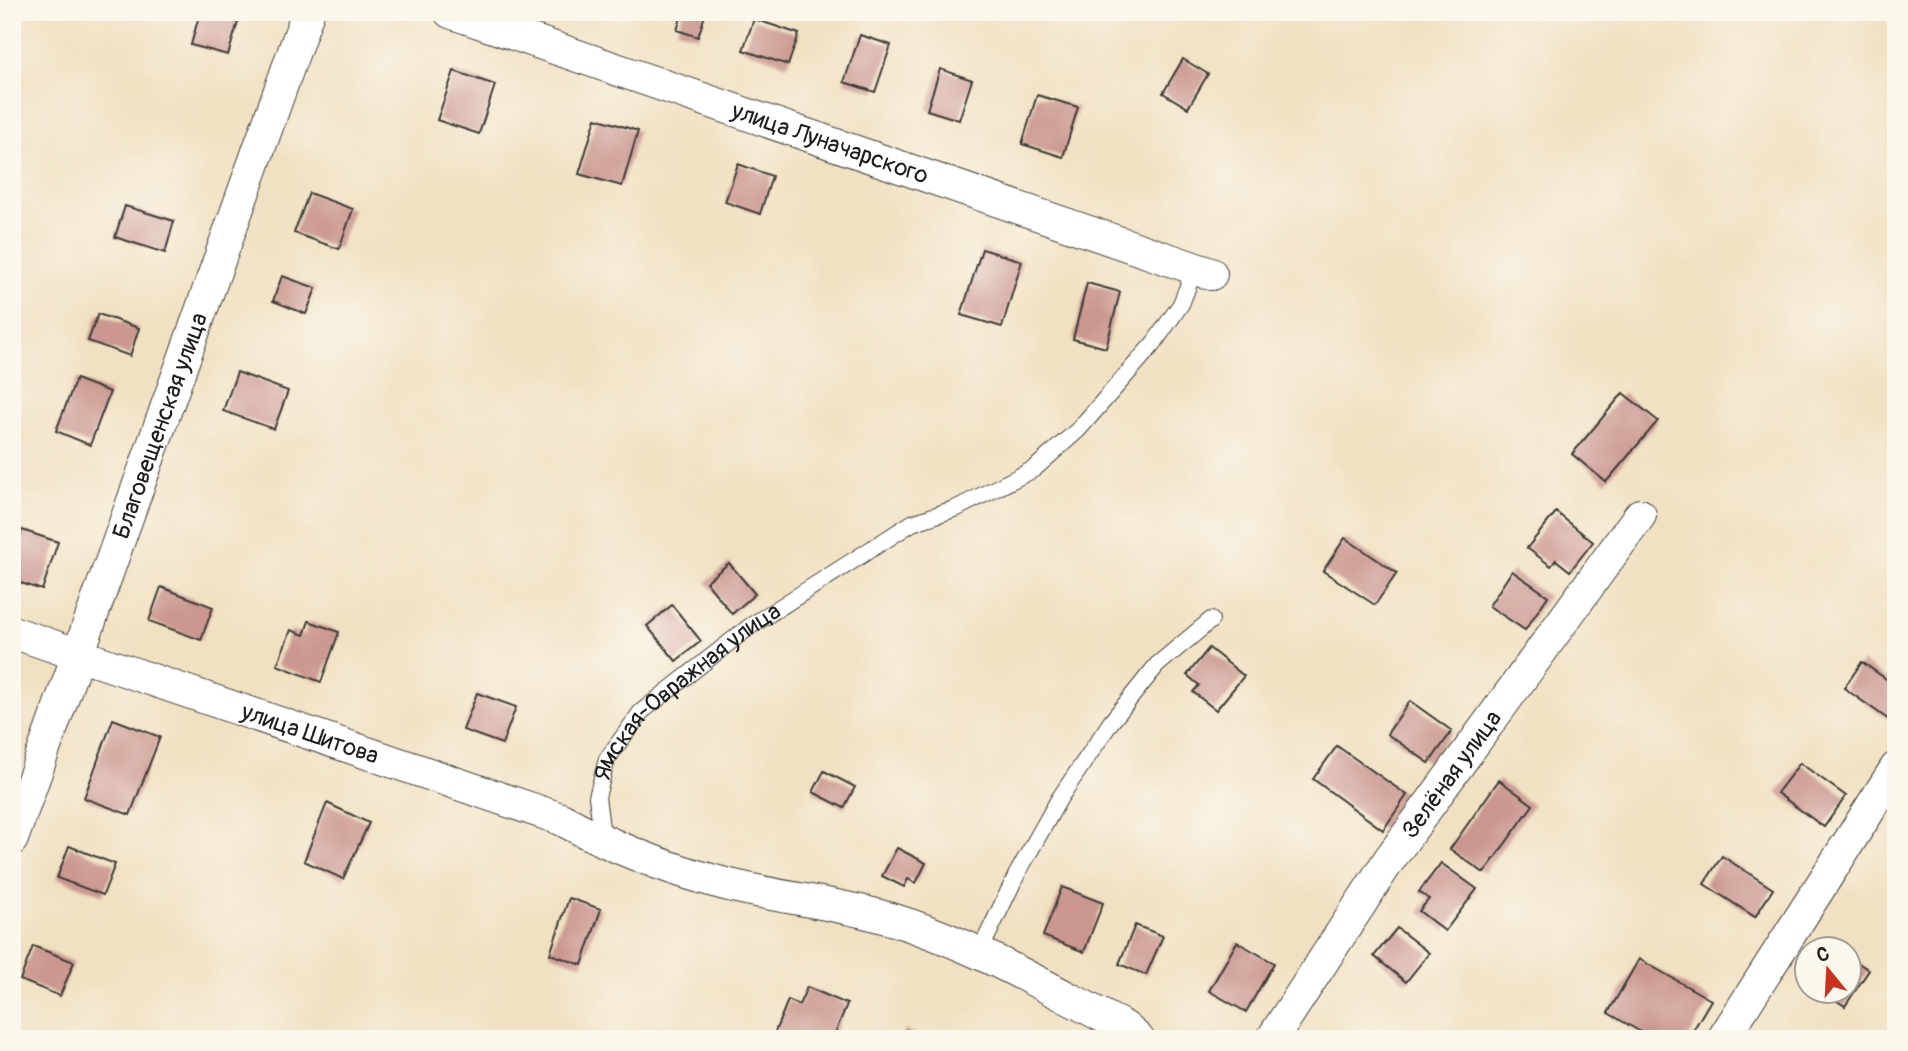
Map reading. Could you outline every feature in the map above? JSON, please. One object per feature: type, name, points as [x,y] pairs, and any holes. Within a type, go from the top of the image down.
[{"type":"street","name":"Благовещенская улица","points":[[12,839],[308,12]]},
{"type":"street","name":"улица Луначарского","points":[[450,12],[1203,271]]},
{"type":"street","name":"Зелёная улица","points":[[1272,1039],[1390,860],[1640,515]]},
{"type":"street","name":"улица Шитова","points":[[12,632],[561,819],[604,842]]},
{"type":"street","points":[[1723,1039],[1896,768]]},
{"type":"street","points":[[604,842],[653,862],[716,881],[878,915],[979,953],[1124,1027],[1138,1039]]},
{"type":"lane","name":"Ямская-Овражная улица","points":[[604,842],[597,797],[607,760],[641,712],[749,627],[912,523],[957,508],[1034,469],[1078,430],[1154,343],[1203,271]]},
{"type":"lane","points":[[979,953],[1017,874],[1053,810],[1111,722],[1157,665],[1211,620]]},
{"type":"building","points":[[200,12],[241,12],[228,55],[191,45]]},
{"type":"building","points":[[683,12],[706,12],[698,37],[677,30]]},
{"type":"building","points":[[754,19],[799,34],[788,65],[743,50]]},
{"type":"building","points":[[860,35],[891,45],[875,92],[844,82]]},
{"type":"building","points":[[1183,59],[1208,74],[1188,108],[1163,93]]},
{"type":"building","points":[[940,69],[972,80],[959,120],[927,110]]},
{"type":"building","points":[[454,71],[495,85],[479,134],[437,120]]},
{"type":"building","points":[[1037,95],[1078,107],[1063,157],[1022,144]]},
{"type":"building","points":[[596,118],[638,131],[622,186],[579,174]]},
{"type":"building","points":[[738,164],[772,176],[760,214],[725,202]]},
{"type":"building","points":[[309,193],[353,209],[339,249],[294,233]]},
{"type":"building","points":[[125,206],[174,221],[165,253],[115,237]]},
{"type":"building","points":[[982,249],[1022,261],[1002,327],[961,315]]},
{"type":"building","points":[[282,276],[316,288],[306,314],[273,301]]},
{"type":"building","points":[[1087,283],[1120,292],[1106,348],[1073,339]]},
{"type":"building","points":[[98,314],[139,328],[130,356],[88,341]]},
{"type":"building","points":[[237,372],[288,391],[274,429],[223,411]]},
{"type":"building","points":[[76,379],[110,392],[90,445],[56,431]]},
{"type":"building","points":[[1623,393],[1658,421],[1606,482],[1572,454]]},
{"type":"building","points":[[1556,512],[1593,542],[1570,571],[1556,560],[1551,566],[1527,548]]},
{"type":"building","points":[[22,530],[58,542],[42,590],[12,580],[12,560]]},
{"type":"building","points":[[1345,538],[1397,573],[1375,605],[1323,571]]},
{"type":"building","points":[[729,563],[755,594],[732,614],[706,582]]},
{"type":"building","points":[[1512,571],[1548,596],[1525,630],[1489,606]]},
{"type":"building","points":[[161,587],[213,607],[201,640],[149,621]]},
{"type":"building","points":[[1896,591],[1896,606],[1888,601]]},
{"type":"building","points":[[672,605],[701,641],[676,661],[647,626]]},
{"type":"building","points":[[309,621],[339,632],[321,682],[277,665],[291,630],[304,635]]},
{"type":"building","points":[[1209,648],[1244,676],[1216,710],[1193,692],[1199,685],[1187,675]]},
{"type":"building","points":[[1862,662],[1896,686],[1896,711],[1889,720],[1844,688]]},
{"type":"building","points":[[477,693],[516,707],[502,744],[463,730]]},
{"type":"building","points":[[1410,701],[1452,731],[1429,763],[1387,734]]},
{"type":"building","points":[[113,719],[160,737],[130,815],[84,798]]},
{"type":"building","points":[[1337,746],[1407,795],[1383,830],[1313,779]]},
{"type":"building","points":[[1800,763],[1846,796],[1824,827],[1777,793]]},
{"type":"building","points":[[824,771],[855,787],[844,808],[813,792]]},
{"type":"building","points":[[1499,780],[1533,805],[1484,873],[1450,849]]},
{"type":"building","points":[[327,803],[369,823],[343,879],[304,861]]},
{"type":"building","points":[[69,846],[115,864],[103,895],[57,878]]},
{"type":"building","points":[[897,848],[926,863],[916,883],[908,879],[904,887],[882,876]]},
{"type":"building","points":[[1722,856],[1773,889],[1755,917],[1704,884]]},
{"type":"building","points":[[1441,863],[1477,889],[1445,931],[1419,911],[1429,899],[1419,892]]},
{"type":"building","points":[[1062,887],[1103,903],[1084,952],[1043,936]]},
{"type":"building","points":[[569,898],[601,909],[582,965],[550,954]]},
{"type":"building","points":[[1135,925],[1163,936],[1146,975],[1119,964]]},
{"type":"building","points":[[1397,928],[1429,953],[1406,982],[1374,956]]},
{"type":"building","points":[[1237,942],[1274,963],[1246,1012],[1209,991]]},
{"type":"building","points":[[33,946],[74,962],[60,996],[20,980]]},
{"type":"building","points":[[1639,959],[1711,1000],[1688,1039],[1653,1039],[1608,1013]]},
{"type":"building","points":[[1862,965],[1869,970],[1862,980]]},
{"type":"building","points":[[807,987],[847,1004],[833,1039],[772,1039],[788,1000],[799,1005]]},
{"type":"building","points":[[905,1030],[927,1039],[901,1039]]}]
